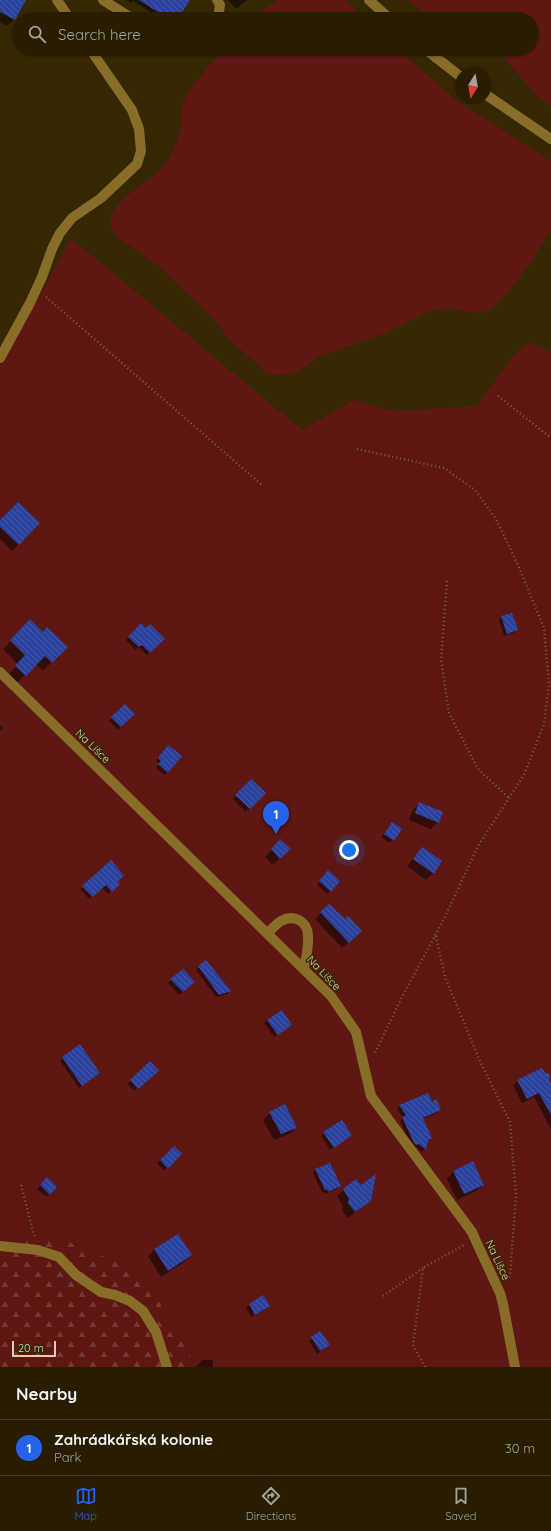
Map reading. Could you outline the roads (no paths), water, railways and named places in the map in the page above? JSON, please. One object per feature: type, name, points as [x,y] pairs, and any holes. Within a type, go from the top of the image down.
[{"type":"street","points":[[57,0],[65,12]]},
{"type":"street","points":[[103,0],[122,12]]},
{"type":"street","points":[[217,0],[220,5],[219,12]]},
{"type":"street","points":[[369,0],[382,12]]},
{"type":"street","points":[[0,358],[37,288],[60,233],[72,218],[101,198],[137,164],[141,151],[139,129],[132,110],[95,56]]},
{"type":"street","points":[[434,56],[455,72]]},
{"type":"street","points":[[491,98],[551,140]]},
{"type":"street","name":"Na Lišce","points":[[0,672],[331,996],[356,1032],[371,1096],[476,1240],[500,1293],[515,1367]]},
{"type":"street","points":[[268,933],[282,920],[291,918],[300,919],[305,924],[308,935],[304,970]]},
{"type":"street","points":[[0,1246],[37,1247],[59,1257],[76,1275],[101,1292],[115,1295],[130,1301],[143,1312],[156,1332],[167,1367]]},
{"type":"place","name":"Zahrádkářská kolonie","points":[[276,834]]}]
